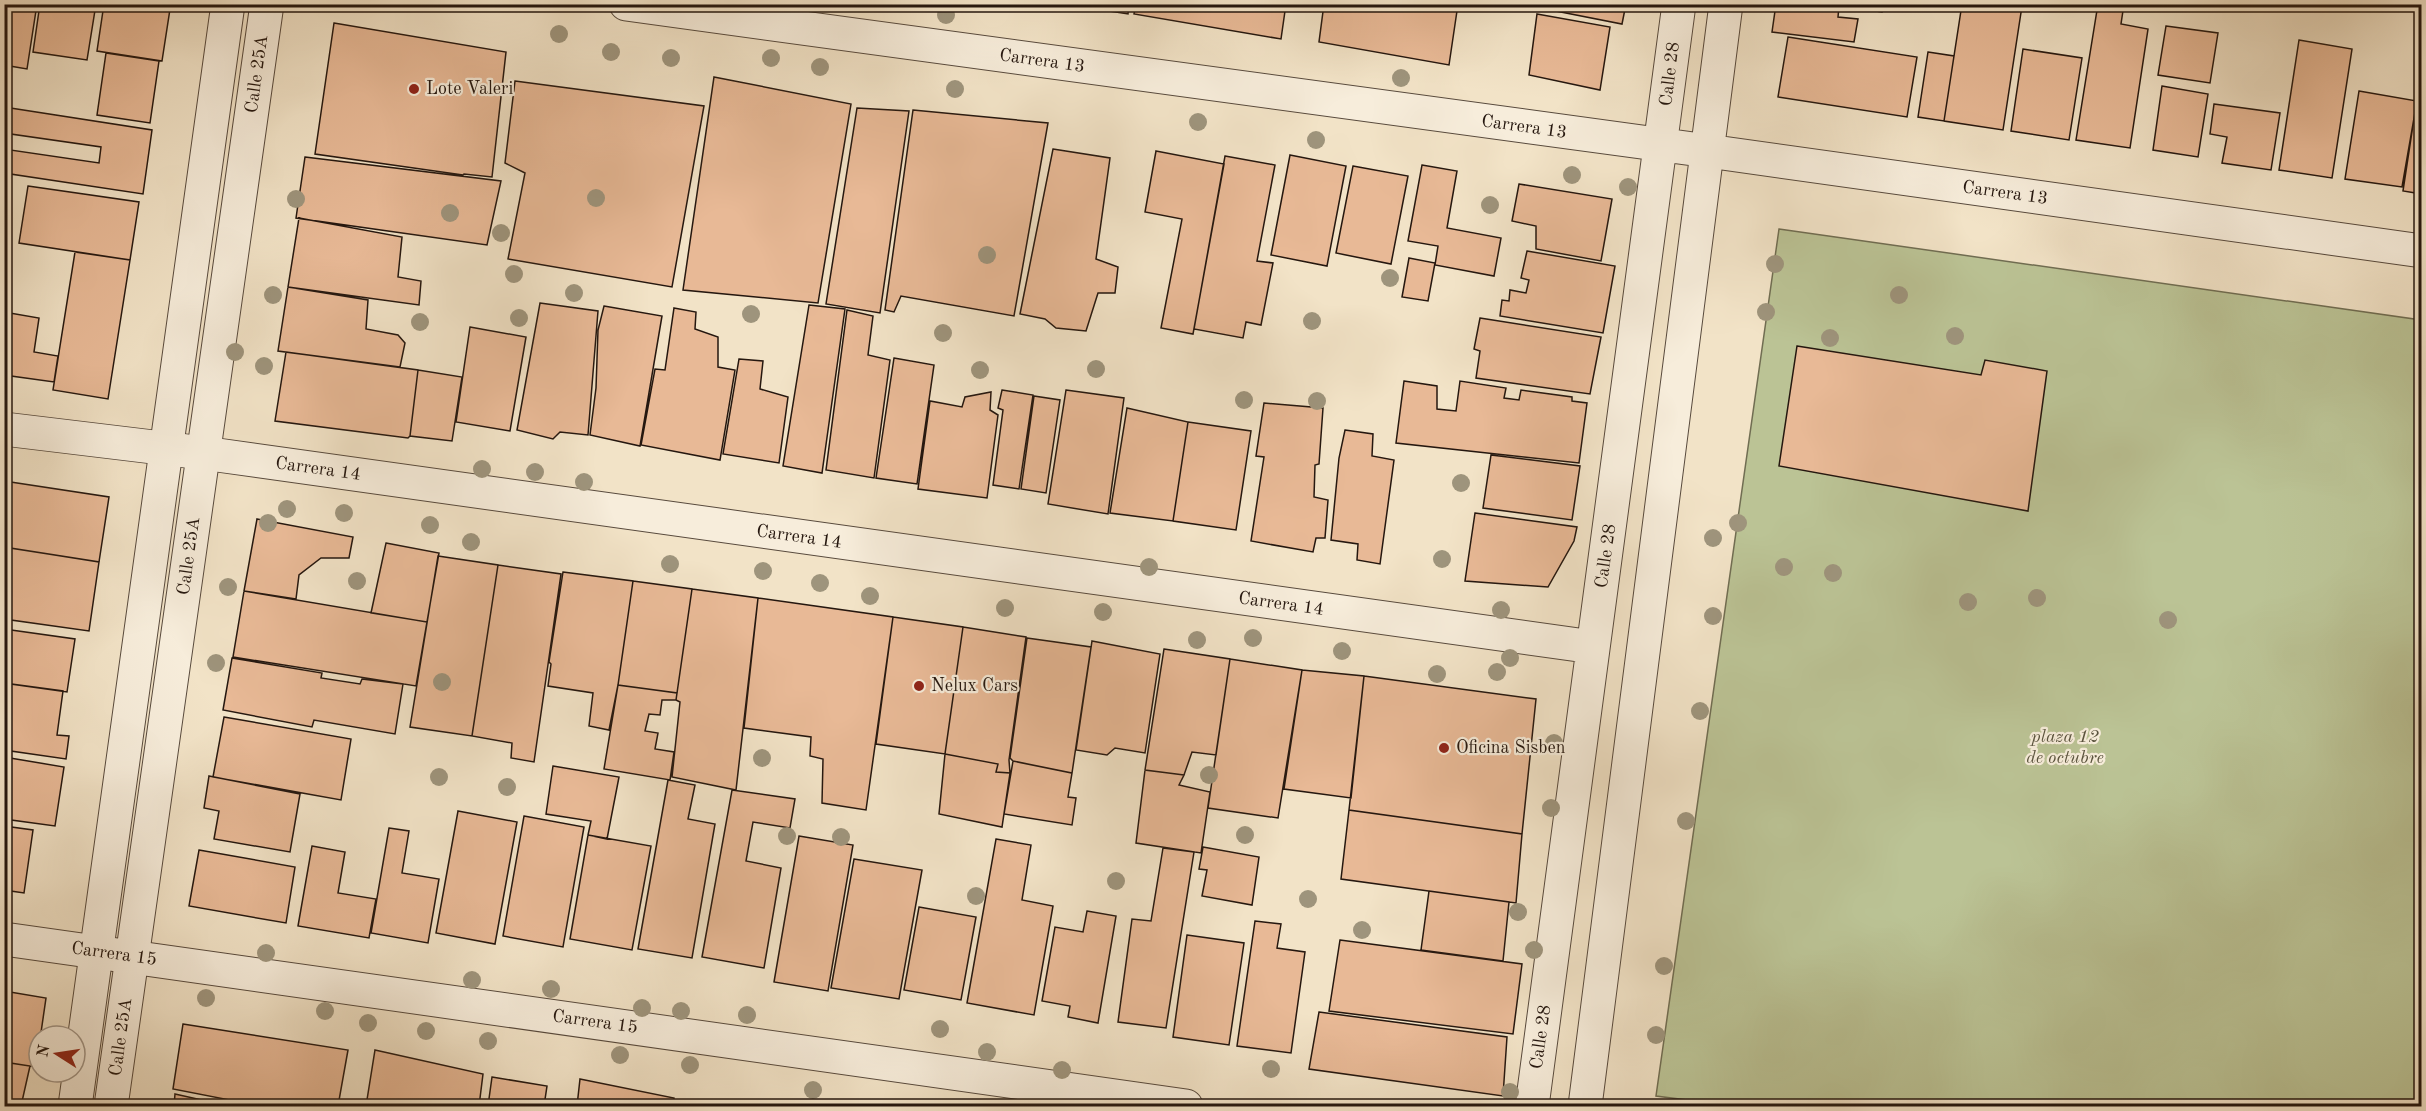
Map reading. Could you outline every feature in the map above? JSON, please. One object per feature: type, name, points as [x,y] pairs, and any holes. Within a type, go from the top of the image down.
[{"type":"street","name":"Calle 25A","points":[[75,1107],[228,4]]},
{"type":"street","name":"Calle 25A","points":[[111,1107],[267,4]]},
{"type":"street","name":"Carrera 13","points":[[626,4],[1708,151],[2421,251]]},
{"type":"street","name":"Calle 28","points":[[1532,1107],[1679,4]]},
{"type":"street","points":[[1585,1107],[1726,4]]},
{"type":"street","name":"Carrera 14","points":[[4,429],[203,453],[1593,647]]},
{"type":"street","name":"Carrera 15","points":[[4,939],[1186,1107]]},
{"type":"green space","name":"plaza 12 de octubre","points":[[1779,229],[2421,320],[2421,1106],[1734,1106],[1656,1096]]},
{"type":"building","points":[[4,4],[37,4],[27,69],[4,65]]},
{"type":"building","points":[[40,4],[96,4],[87,60],[33,52]]},
{"type":"building","points":[[104,4],[144,4],[170,9],[162,61],[97,51]]},
{"type":"building","points":[[1064,4],[1129,4],[1128,14]]},
{"type":"building","points":[[1136,4],[1286,4],[1281,39],[1134,14]]},
{"type":"building","points":[[1324,4],[1458,4],[1449,65],[1319,42]]},
{"type":"building","points":[[1520,4],[1626,4],[1622,24]]},
{"type":"building","points":[[1776,4],[1883,4],[1882,12],[1839,6],[1838,17],[1858,19],[1854,42],[1772,32]]},
{"type":"building","points":[[1962,4],[2022,6],[2003,130],[1944,121]]},
{"type":"building","points":[[2098,4],[2124,4],[2121,24],[2148,29],[2130,148],[2076,140]]},
{"type":"building","points":[[1537,14],[1610,27],[1600,90],[1529,75]]},
{"type":"building","name":"Lote Valeri","points":[[334,23],[506,52],[492,177],[315,154]]},
{"type":"building","points":[[2166,26],[2218,33],[2210,83],[2158,75]]},
{"type":"building","points":[[1788,37],[1917,57],[1907,117],[1778,97]]},
{"type":"building","points":[[2299,40],[2352,49],[2332,178],[2279,170]]},
{"type":"building","points":[[2023,49],[2082,58],[2069,140],[2011,131]]},
{"type":"building","points":[[1928,52],[1954,56],[1944,121],[1918,117]]},
{"type":"building","points":[[106,53],[159,61],[150,123],[97,115]]},
{"type":"building","points":[[714,77],[851,104],[818,303],[683,290]]},
{"type":"building","points":[[2420,79],[2422,79],[2422,194],[2403,191]]},
{"type":"building","points":[[515,81],[704,106],[672,287],[508,259],[525,173],[505,163]]},
{"type":"building","points":[[2162,86],[2208,94],[2198,157],[2153,150]]},
{"type":"building","points":[[2359,91],[2417,101],[2402,187],[2345,179]]},
{"type":"building","points":[[2214,104],[2280,113],[2271,170],[2222,163],[2227,137],[2210,134]]},
{"type":"building","points":[[4,107],[152,130],[143,194],[4,173],[4,149],[99,163],[101,147],[4,133]]},
{"type":"building","points":[[857,108],[909,111],[880,313],[826,304]]},
{"type":"building","points":[[913,110],[1048,123],[1014,316],[901,296],[894,312],[885,310]]},
{"type":"building","points":[[1053,149],[1110,158],[1096,259],[1118,267],[1115,293],[1098,293],[1086,331],[1056,328],[1045,319],[1020,314]]},
{"type":"building","points":[[1156,151],[1224,164],[1193,334],[1161,328],[1182,219],[1145,212]]},
{"type":"building","points":[[1290,155],[1346,166],[1327,266],[1271,255]]},
{"type":"building","points":[[1225,156],[1275,165],[1257,261],[1273,263],[1261,325],[1246,322],[1243,338],[1194,329]]},
{"type":"building","points":[[305,157],[501,181],[487,245],[296,218]]},
{"type":"building","points":[[1422,165],[1457,171],[1447,228],[1501,238],[1494,276],[1435,265],[1438,246],[1408,241]]},
{"type":"building","points":[[1353,166],[1408,176],[1391,264],[1336,253]]},
{"type":"building","points":[[1519,184],[1612,199],[1601,261],[1536,249],[1536,226],[1512,221]]},
{"type":"building","points":[[28,186],[139,202],[130,260],[19,243]]},
{"type":"building","points":[[299,218],[402,237],[398,277],[421,281],[419,305],[288,287]]},
{"type":"building","points":[[1527,251],[1615,266],[1603,333],[1500,316],[1502,300],[1509,301],[1510,290],[1526,293],[1529,280],[1521,278]]},
{"type":"building","points":[[75,252],[130,260],[108,399],[53,390]]},
{"type":"building","points":[[1409,258],[1435,263],[1428,301],[1402,297]]},
{"type":"building","points":[[288,287],[368,300],[366,329],[398,335],[405,343],[400,367],[278,351]]},
{"type":"building","points":[[540,303],[598,311],[588,435],[560,432],[553,439],[517,430]]},
{"type":"building","points":[[809,305],[845,309],[822,473],[783,466]]},
{"type":"building","points":[[604,306],[662,316],[640,446],[590,435],[596,388],[598,330]]},
{"type":"building","points":[[674,308],[696,312],[695,329],[718,337],[718,367],[735,370],[720,460],[641,445],[655,369],[665,370]]},
{"type":"building","points":[[847,310],[873,316],[868,355],[890,360],[874,478],[826,470]]},
{"type":"building","points":[[4,312],[39,318],[34,352],[58,356],[54,382],[4,375]]},
{"type":"building","points":[[1480,318],[1601,337],[1590,394],[1476,378],[1480,351],[1474,349]]},
{"type":"building","points":[[470,327],[526,337],[510,431],[456,422]]},
{"type":"building","points":[[1797,346],[1981,375],[1985,360],[2047,371],[2028,511],[1779,466]]},
{"type":"building","points":[[286,352],[418,370],[410,436],[408,438],[275,421]]},
{"type":"building","points":[[894,358],[934,365],[917,484],[876,478]]},
{"type":"building","points":[[739,359],[763,361],[760,389],[788,397],[779,463],[723,454]]},
{"type":"building","points":[[418,370],[462,377],[452,441],[410,436]]},
{"type":"building","points":[[1404,381],[1437,386],[1437,409],[1456,411],[1460,381],[1506,388],[1504,398],[1519,400],[1521,390],[1572,397],[1572,401],[1587,403],[1579,463],[1396,443]]},
{"type":"building","points":[[1002,390],[1033,395],[1019,489],[993,485],[1003,410],[998,408]]},
{"type":"building","points":[[1066,390],[1124,398],[1108,514],[1048,504]]},
{"type":"building","points":[[991,392],[990,410],[998,415],[987,498],[918,489],[930,401],[962,407],[965,397]]},
{"type":"building","points":[[1034,396],[1060,400],[1046,493],[1021,489]]},
{"type":"building","points":[[1264,403],[1323,408],[1319,464],[1315,465],[1314,497],[1328,500],[1325,538],[1316,538],[1313,552],[1251,541],[1264,457],[1256,456]]},
{"type":"building","points":[[1127,408],[1188,422],[1173,521],[1110,513]]},
{"type":"building","points":[[1188,422],[1251,431],[1236,530],[1173,521]]},
{"type":"building","points":[[1345,430],[1373,434],[1372,456],[1394,460],[1380,564],[1357,560],[1358,544],[1331,540],[1339,458]]},
{"type":"building","points":[[1491,455],[1580,466],[1572,520],[1483,508]]},
{"type":"building","points":[[4,481],[109,497],[99,562],[4,547]]},
{"type":"building","points":[[1475,513],[1577,527],[1574,541],[1548,587],[1465,581]]},
{"type":"building","points":[[257,519],[353,537],[349,558],[321,558],[299,575],[296,599],[244,591]]},
{"type":"building","points":[[386,543],[439,553],[427,622],[371,613]]},
{"type":"building","points":[[4,547],[99,562],[89,631],[4,619]]},
{"type":"building","points":[[438,556],[498,565],[472,736],[410,727]]},
{"type":"building","points":[[498,565],[561,574],[534,762],[511,758],[512,743],[472,736]]},
{"type":"building","points":[[563,572],[633,581],[609,730],[589,726],[593,693],[548,686],[551,664],[549,662]]},
{"type":"building","points":[[633,581],[692,589],[677,693],[618,685]]},
{"type":"building","points":[[692,589],[758,598],[736,790],[672,777],[680,702],[676,700]]},
{"type":"building","points":[[244,591],[427,622],[416,686],[233,657]]},
{"type":"building","points":[[758,598],[893,617],[866,810],[822,803],[823,759],[810,756],[811,737],[744,728]]},
{"type":"building","name":"Nelux Cars","points":[[893,617],[963,627],[945,754],[876,744]]},
{"type":"building","points":[[963,627],[1026,637],[1009,760],[1010,773],[996,772],[998,764],[945,754]]},
{"type":"building","points":[[4,629],[75,639],[67,692],[4,683]]},
{"type":"building","points":[[1027,638],[1091,647],[1072,773],[1013,761],[1010,758]]},
{"type":"building","points":[[1092,641],[1160,654],[1145,753],[1115,748],[1107,755],[1076,750]]},
{"type":"building","points":[[1164,649],[1230,659],[1216,755],[1192,752],[1184,775],[1145,770]]},
{"type":"building","points":[[232,658],[322,673],[321,678],[360,684],[362,679],[403,684],[395,734],[314,720],[312,727],[223,710]]},
{"type":"building","points":[[1230,659],[1302,670],[1278,818],[1208,808]]},
{"type":"building","points":[[1302,670],[1364,676],[1351,798],[1284,789]]},
{"type":"building","name":"Oficina Sisben","points":[[1364,676],[1536,699],[1522,834],[1349,810]]},
{"type":"building","points":[[4,683],[63,691],[57,735],[69,736],[66,759],[4,750]]},
{"type":"building","points":[[618,685],[677,693],[676,700],[662,700],[660,715],[649,714],[645,731],[658,733],[655,749],[674,752],[670,780],[604,769]]},
{"type":"building","points":[[224,717],[351,739],[341,800],[213,777]]},
{"type":"building","points":[[945,754],[998,764],[996,772],[1010,773],[1002,827],[939,814]]},
{"type":"building","points":[[4,757],[64,767],[55,826],[4,819]]},
{"type":"building","points":[[1013,761],[1072,773],[1068,797],[1076,798],[1072,825],[1004,814]]},
{"type":"building","points":[[553,766],[619,777],[607,839],[588,835],[591,821],[546,814]]},
{"type":"building","points":[[1145,770],[1184,775],[1179,785],[1210,792],[1201,853],[1136,843]]},
{"type":"building","points":[[209,776],[300,794],[290,852],[214,839],[219,811],[204,808]]},
{"type":"building","points":[[668,780],[695,785],[688,819],[715,824],[692,958],[638,949]]},
{"type":"building","points":[[732,790],[795,799],[790,828],[753,822],[746,861],[781,868],[764,968],[702,957]]},
{"type":"building","points":[[1349,810],[1522,834],[1516,903],[1341,879]]},
{"type":"building","points":[[458,811],[517,822],[495,944],[436,933]]},
{"type":"building","points":[[524,816],[584,827],[563,947],[503,936]]},
{"type":"building","points":[[4,826],[33,830],[24,893],[4,890]]},
{"type":"building","points":[[389,828],[409,831],[402,873],[439,879],[428,943],[371,933]]},
{"type":"building","points":[[588,835],[651,846],[632,950],[570,939]]},
{"type":"building","points":[[799,836],[853,845],[828,991],[774,982]]},
{"type":"building","points":[[996,839],[1031,845],[1022,900],[1053,906],[1034,1015],[967,1003]]},
{"type":"building","points":[[312,846],[345,852],[338,893],[376,899],[369,938],[298,926]]},
{"type":"building","points":[[1203,847],[1259,857],[1252,905],[1202,896],[1207,870],[1199,869]]},
{"type":"building","points":[[1163,848],[1194,852],[1166,1028],[1118,1022],[1132,919],[1151,921]]},
{"type":"building","points":[[199,850],[295,867],[286,923],[189,906]]},
{"type":"building","points":[[854,859],[922,870],[899,999],[831,988]]},
{"type":"building","points":[[1429,891],[1509,902],[1503,961],[1421,950]]},
{"type":"building","points":[[919,907],[976,917],[961,1000],[904,990]]},
{"type":"building","points":[[1087,911],[1116,916],[1098,1023],[1068,1017],[1070,1006],[1042,1001],[1055,927],[1083,932]]},
{"type":"building","points":[[1255,921],[1281,924],[1277,948],[1305,952],[1291,1053],[1237,1046]]},
{"type":"building","points":[[1187,935],[1244,943],[1229,1045],[1173,1037]]},
{"type":"building","points":[[1340,940],[1522,964],[1513,1034],[1329,1011]]},
{"type":"building","points":[[4,991],[46,998],[42,1024],[27,1024],[27,1066],[4,1062]]},
{"type":"building","points":[[1319,1012],[1507,1037],[1503,1096],[1309,1069]]},
{"type":"building","points":[[183,1024],[348,1050],[338,1106],[234,1106],[235,1101],[173,1089]]},
{"type":"building","points":[[375,1050],[483,1074],[479,1106],[366,1106]]},
{"type":"building","points":[[4,1062],[27,1066],[27,1079],[21,1106],[4,1106]]},
{"type":"building","points":[[492,1077],[547,1086],[544,1106],[488,1106]]},
{"type":"building","points":[[580,1079],[674,1098],[673,1106],[577,1106]]},
{"type":"building","points":[[175,1094],[220,1104],[220,1106],[174,1106]]},
{"type":"place","name":"Lote Valeri","points":[[414,89]]},
{"type":"place","name":"Nelux Cars","points":[[919,686]]},
{"type":"place","name":"Oficina Sisben","points":[[1444,748]]}]
